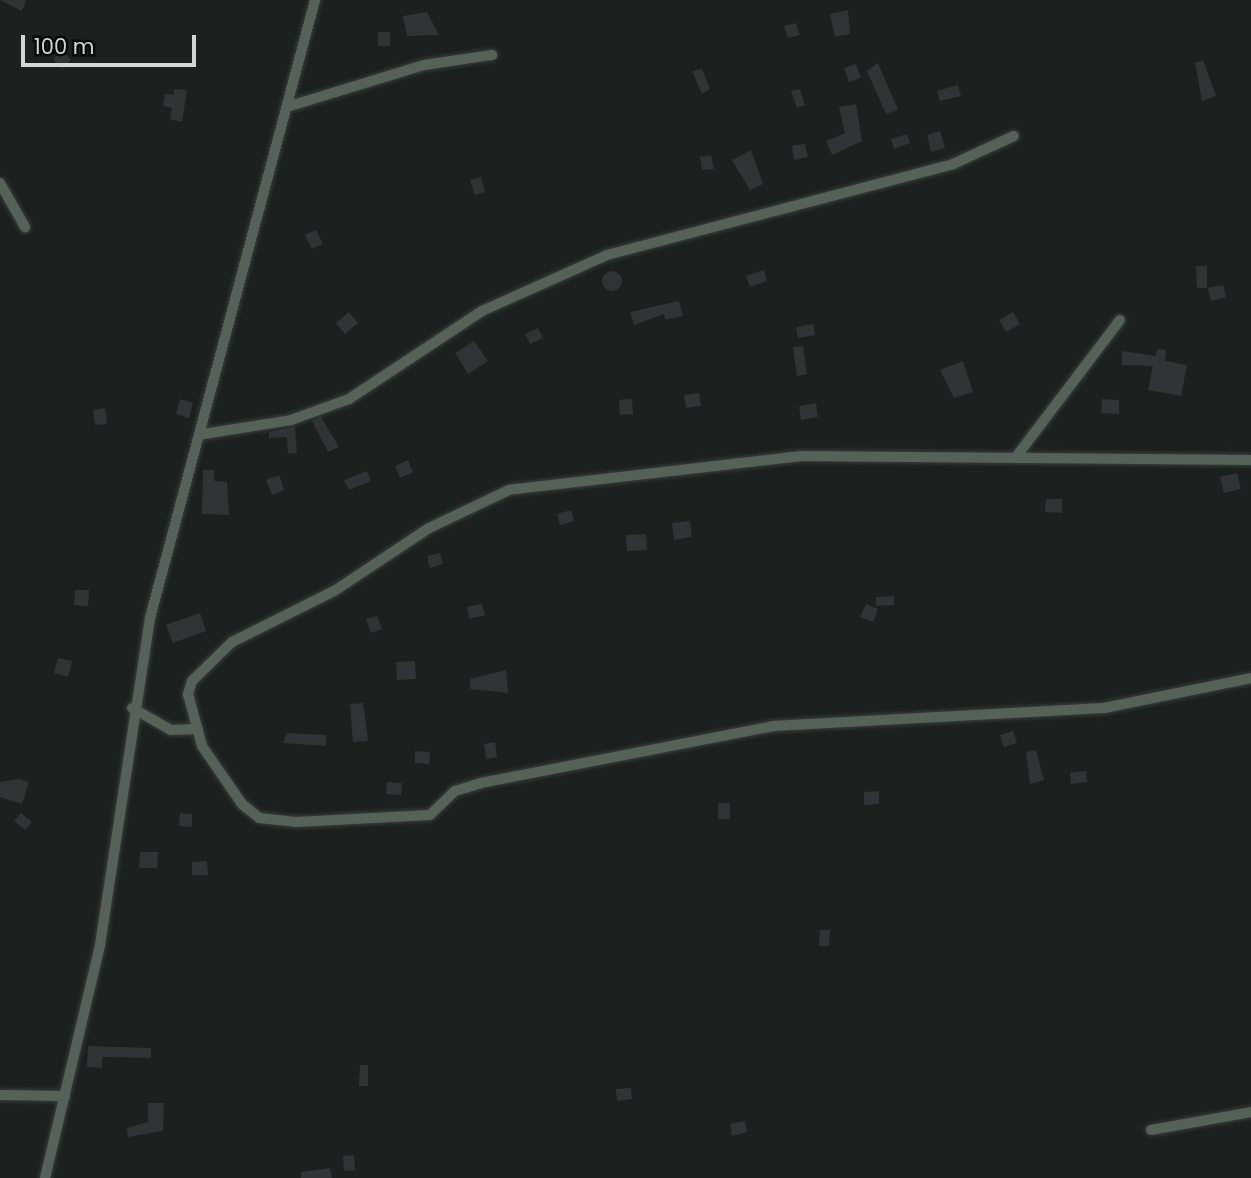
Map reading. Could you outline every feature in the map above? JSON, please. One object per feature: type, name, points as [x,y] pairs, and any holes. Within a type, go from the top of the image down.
[{"type":"street","points":[[45,1178],[100,945],[132,708],[150,618],[204,434],[316,0]]},
{"type":"street","points":[[290,107],[424,65],[492,55]]},
{"type":"street","points":[[204,434],[292,420],[349,399],[482,312],[607,255],[953,164],[1014,136]]},
{"type":"street","points":[[0,183],[25,226]]},
{"type":"street","points":[[1016,457],[1120,320]]},
{"type":"street","points":[[1251,460],[802,456],[502,493],[429,528],[334,591],[232,642],[189,688],[198,729],[235,795],[259,818],[368,821],[430,815],[455,791],[481,783],[773,726],[1104,709],[1251,678]]},
{"type":"street","points":[[132,708],[171,730],[198,729]]},
{"type":"street","points":[[0,1095],[65,1096]]},
{"type":"street","points":[[1151,1130],[1251,1112]]},
{"type":"building","points":[[0,0],[26,0],[22,11]]},
{"type":"building","points":[[848,10],[850,34],[835,37],[830,14]]},
{"type":"building","points":[[427,12],[439,35],[407,36],[403,16]]},
{"type":"building","points":[[796,23],[800,35],[788,38],[784,26]]},
{"type":"building","points":[[378,32],[390,32],[390,46],[378,46]]},
{"type":"building","points":[[62,50],[71,60],[62,69],[53,59]]},
{"type":"building","points":[[1203,60],[1216,96],[1202,101],[1195,63]]},
{"type":"building","points":[[878,63],[898,110],[886,114],[867,71]]},
{"type":"building","points":[[856,64],[861,78],[849,82],[844,68]]},
{"type":"building","points":[[702,69],[710,89],[702,94],[692,71]]},
{"type":"building","points":[[958,85],[961,96],[940,101],[937,91]]},
{"type":"building","points":[[174,89],[187,90],[182,122],[170,119],[172,108],[163,106],[165,94],[174,95]]},
{"type":"building","points":[[800,89],[805,105],[797,108],[791,91]]},
{"type":"building","points":[[856,104],[862,141],[832,155],[826,141],[845,133],[839,107]]},
{"type":"building","points":[[940,131],[945,148],[931,152],[927,135]]},
{"type":"building","points":[[907,134],[910,143],[894,149],[891,139]]},
{"type":"building","points":[[805,144],[808,157],[794,160],[792,146]]},
{"type":"building","points":[[751,150],[763,184],[750,190],[732,160]]},
{"type":"building","points":[[711,155],[714,169],[702,170],[700,157]]},
{"type":"building","points":[[481,177],[485,192],[475,195],[470,180]]},
{"type":"building","points":[[316,230],[323,244],[312,249],[305,235]]},
{"type":"building","points":[[1196,266],[1207,266],[1207,288],[1197,288]]},
{"type":"building","points":[[764,270],[767,281],[750,287],[746,276]]},
{"type":"building","points":[[608,271],[616,271],[622,281],[616,291],[608,291],[602,285],[602,277]]},
{"type":"building","points":[[1223,285],[1226,297],[1211,301],[1208,288]]},
{"type":"building","points":[[679,301],[683,316],[665,320],[664,314],[634,325],[630,312]]},
{"type":"building","points":[[349,312],[358,323],[345,334],[336,323]]},
{"type":"building","points":[[1013,312],[1020,324],[1006,332],[999,320]]},
{"type":"building","points":[[813,324],[815,335],[798,338],[796,327]]},
{"type":"building","points":[[538,328],[543,338],[530,344],[525,334]]},
{"type":"building","points":[[474,341],[488,361],[468,374],[455,353]]},
{"type":"building","points":[[803,346],[807,374],[797,376],[793,347]]},
{"type":"building","points":[[1157,349],[1166,350],[1165,361],[1187,365],[1181,396],[1148,390],[1153,366],[1122,365],[1122,351],[1156,356]]},
{"type":"building","points":[[963,361],[973,392],[954,398],[940,370]]},
{"type":"building","points":[[699,393],[701,406],[686,408],[684,395]]},
{"type":"building","points":[[180,399],[193,403],[189,418],[176,414]]},
{"type":"building","points":[[632,399],[633,414],[620,415],[619,400]]},
{"type":"building","points":[[1102,399],[1119,400],[1119,414],[1101,413]]},
{"type":"building","points":[[816,403],[818,417],[801,420],[799,406]]},
{"type":"building","points":[[105,408],[107,424],[95,425],[93,410]]},
{"type":"building","points":[[321,417],[339,447],[328,452],[312,421]]},
{"type":"building","points":[[295,427],[297,453],[288,454],[287,437],[269,438],[269,432]]},
{"type":"building","points":[[408,460],[413,472],[400,478],[395,466]]},
{"type":"building","points":[[203,470],[214,470],[214,481],[227,482],[229,515],[202,514]]},
{"type":"building","points":[[367,471],[371,481],[349,490],[344,480]]},
{"type":"building","points":[[1237,473],[1241,489],[1224,493],[1220,477]]},
{"type":"building","points":[[279,475],[284,490],[272,495],[266,480]]},
{"type":"building","points":[[1046,499],[1062,499],[1062,513],[1045,512]]},
{"type":"building","points":[[571,510],[574,521],[560,525],[557,514]]},
{"type":"building","points":[[690,521],[692,537],[674,540],[672,523]]},
{"type":"building","points":[[646,534],[647,550],[627,551],[626,535]]},
{"type":"building","points":[[440,553],[443,564],[430,568],[427,556]]},
{"type":"building","points":[[75,590],[89,590],[88,606],[74,605]]},
{"type":"building","points":[[894,596],[894,605],[876,606],[876,597]]},
{"type":"building","points":[[482,604],[485,615],[469,619],[467,607]]},
{"type":"building","points":[[866,604],[878,609],[873,622],[860,617]]},
{"type":"building","points":[[200,613],[206,631],[173,643],[166,625]]},
{"type":"building","points":[[377,616],[382,629],[371,633],[366,619]]},
{"type":"building","points":[[58,658],[72,661],[68,677],[54,673]]},
{"type":"building","points":[[415,661],[416,679],[397,680],[396,662]]},
{"type":"building","points":[[506,670],[508,693],[470,689],[470,679]]},
{"type":"building","points":[[363,703],[368,741],[353,742],[350,704]]},
{"type":"building","points":[[1013,731],[1017,743],[1004,747],[1000,735]]},
{"type":"building","points":[[287,733],[326,735],[326,746],[283,743]]},
{"type":"building","points":[[495,742],[497,757],[486,759],[484,744]]},
{"type":"building","points":[[1036,750],[1044,780],[1030,784],[1026,752]]},
{"type":"building","points":[[415,751],[430,752],[429,764],[415,763]]},
{"type":"building","points":[[1086,771],[1087,782],[1071,784],[1070,773]]},
{"type":"building","points":[[19,779],[29,782],[22,804],[0,797],[0,782]]},
{"type":"building","points":[[387,782],[402,783],[401,795],[386,794]]},
{"type":"building","points":[[879,791],[879,804],[864,805],[864,792]]},
{"type":"building","points":[[718,803],[730,803],[730,819],[718,819]]},
{"type":"building","points":[[21,813],[32,822],[25,830],[14,821]]},
{"type":"building","points":[[180,813],[192,814],[192,827],[179,826]]},
{"type":"building","points":[[140,852],[158,852],[157,868],[139,868]]},
{"type":"building","points":[[207,861],[208,875],[192,875],[192,862]]},
{"type":"building","points":[[820,930],[830,930],[829,946],[819,946]]},
{"type":"building","points":[[88,1046],[151,1048],[151,1058],[102,1057],[102,1068],[87,1067]]},
{"type":"building","points":[[360,1065],[368,1065],[368,1086],[359,1086]]},
{"type":"building","points":[[631,1088],[632,1099],[617,1101],[616,1089]]},
{"type":"building","points":[[148,1103],[164,1103],[163,1131],[128,1137],[127,1128],[148,1122]]},
{"type":"building","points":[[745,1121],[747,1132],[732,1136],[730,1124]]},
{"type":"building","points":[[354,1155],[355,1170],[344,1171],[343,1156]]},
{"type":"building","points":[[330,1168],[332,1178],[301,1178],[301,1172]]}]
